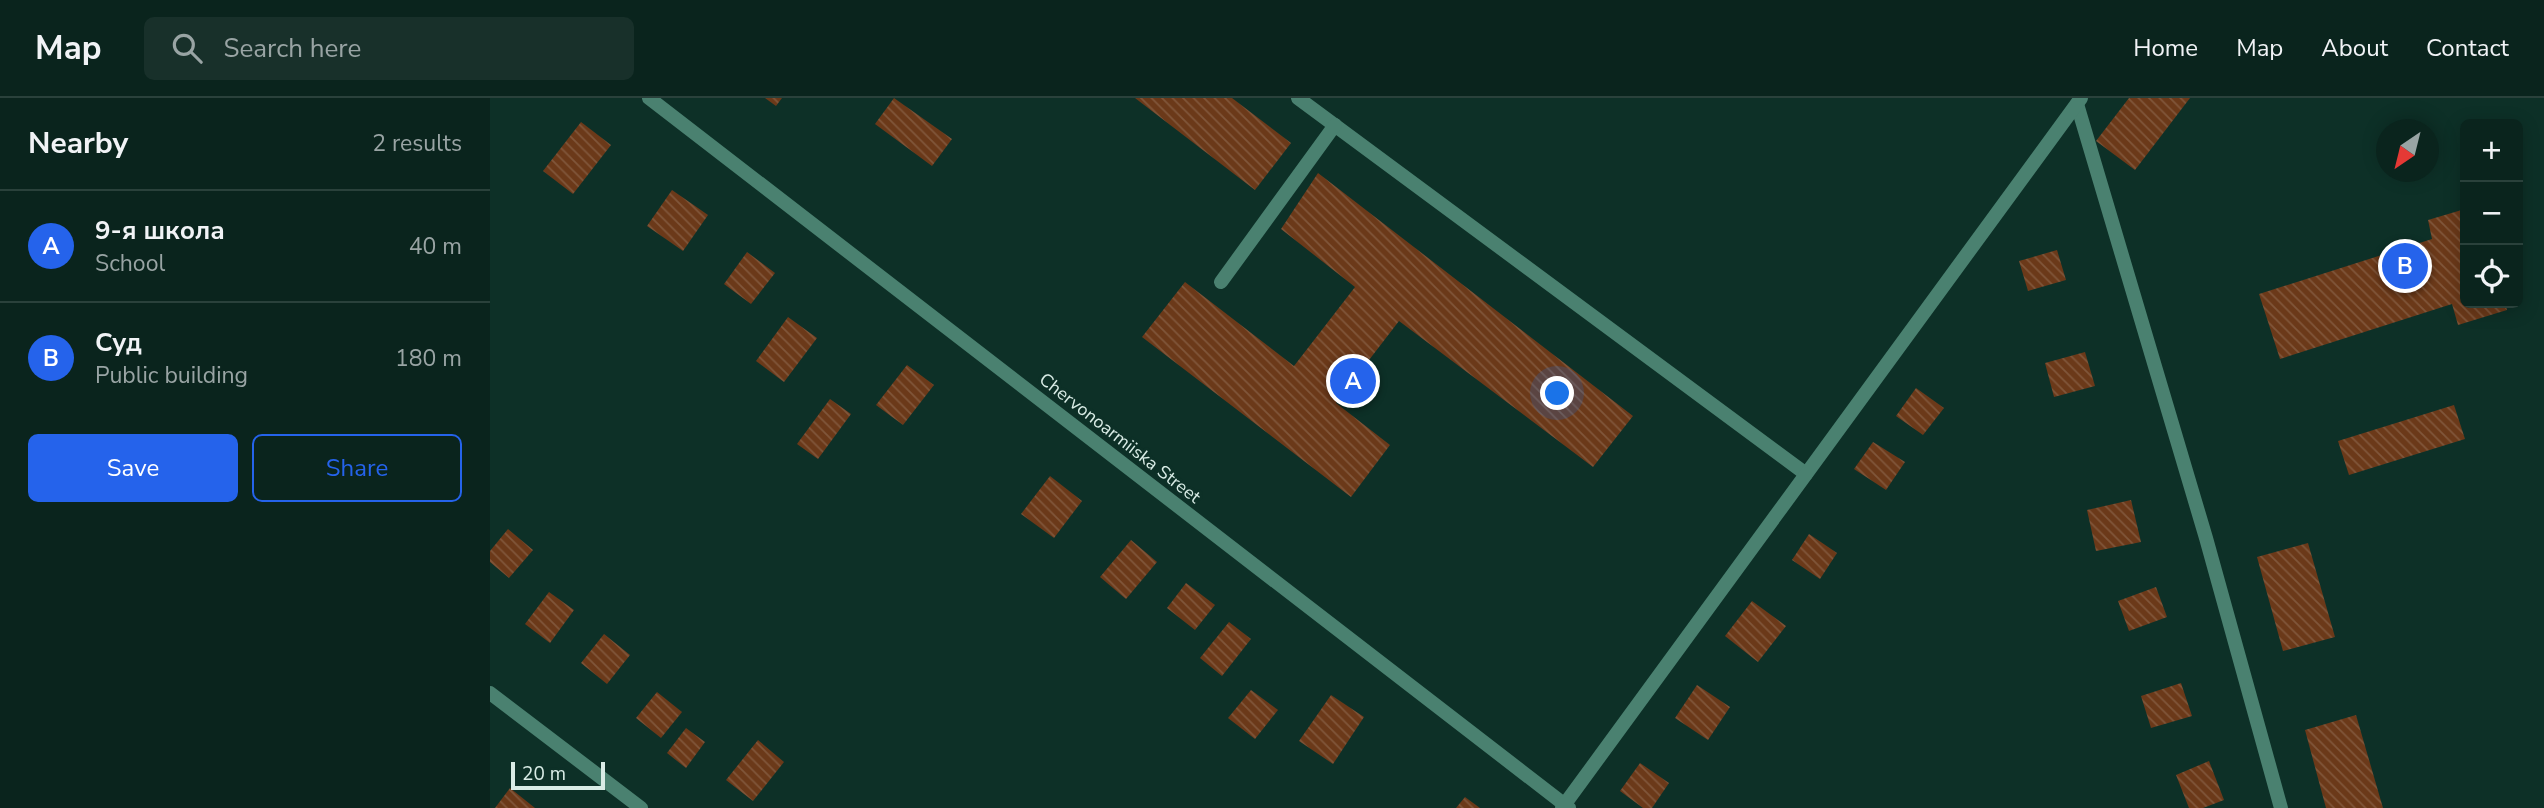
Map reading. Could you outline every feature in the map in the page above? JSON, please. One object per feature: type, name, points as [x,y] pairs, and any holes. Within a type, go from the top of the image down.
[{"type":"street","name":"Chervonoarmiiska Street","points":[[649,98],[1565,807]]},
{"type":"street","points":[[1298,98],[1806,474]]},
{"type":"street","points":[[1565,807],[2079,101]]},
{"type":"street","points":[[2079,101],[2281,808]]},
{"type":"street","points":[[1221,282],[1335,125]]},
{"type":"street","points":[[490,693],[641,808]]},
{"type":"building","points":[[765,98],[782,98],[776,106]]},
{"type":"building","points":[[894,98],[952,139],[932,166],[875,124]]},
{"type":"building","points":[[1135,98],[1232,98],[1291,143],[1255,190]]},
{"type":"building","points":[[2129,98],[2190,98],[2135,170],[2096,141]]},
{"type":"building","points":[[581,122],[611,145],[573,194],[543,171]]},
{"type":"building","points":[[1318,173],[1633,416],[1593,467],[1399,321],[1336,403],[1390,445],[1351,497],[1142,337],[1185,282],[1294,366],[1355,287],[1281,229]]},
{"type":"building","points":[[672,190],[708,215],[683,251],[647,226]]},
{"type":"building","points":[[2460,210],[2460,308],[2507,310],[2458,325],[2452,304],[2280,359],[2259,294],[2432,239],[2428,220]]},
{"type":"building","points":[[2057,250],[2066,280],[2028,291],[2019,261]]},
{"type":"building","points":[[747,252],[775,273],[751,304],[724,284]]},
{"type":"building","points":[[788,317],[817,338],[784,382],[756,361]]},
{"type":"building","points":[[2085,352],[2095,386],[2054,397],[2045,363]]},
{"type":"building","points":[[907,365],[934,385],[903,425],[876,405]]},
{"type":"building","points":[[1916,388],[1944,408],[1923,435],[1896,416]]},
{"type":"building","points":[[830,399],[851,414],[818,459],[797,444]]},
{"type":"building","points":[[2454,405],[2465,439],[2349,475],[2338,441]]},
{"type":"building","points":[[1873,442],[1905,462],[1886,490],[1854,469]]},
{"type":"building","points":[[1050,476],[1082,501],[1054,538],[1021,514]]},
{"type":"building","points":[[2131,500],[2141,542],[2096,551],[2087,510]]},
{"type":"building","points":[[508,529],[533,550],[509,578],[490,562],[490,551]]},
{"type":"building","points":[[1809,534],[1837,553],[1820,579],[1792,560]]},
{"type":"building","points":[[1131,540],[1157,562],[1126,599],[1100,577]]},
{"type":"building","points":[[2308,543],[2335,637],[2283,651],[2257,557]]},
{"type":"building","points":[[1186,583],[1215,605],[1195,630],[1167,608]]},
{"type":"building","points":[[2156,587],[2167,617],[2129,631],[2118,601]]},
{"type":"building","points":[[549,592],[574,610],[550,643],[525,624]]},
{"type":"building","points":[[1752,601],[1786,626],[1758,662],[1725,636]]},
{"type":"building","points":[[1229,622],[1251,639],[1222,676],[1200,658]]},
{"type":"building","points":[[604,634],[630,655],[607,684],[581,663]]},
{"type":"building","points":[[2181,683],[2192,716],[2151,728],[2141,696]]},
{"type":"building","points":[[1697,685],[1730,707],[1708,740],[1675,718]]},
{"type":"building","points":[[1251,690],[1278,710],[1255,739],[1228,718]]},
{"type":"building","points":[[657,692],[682,712],[661,738],[636,718]]},
{"type":"building","points":[[1331,695],[1364,717],[1333,764],[1299,741]]},
{"type":"building","points":[[2356,715],[2383,808],[2326,808],[2305,730]]},
{"type":"building","points":[[686,728],[705,742],[686,768],[667,753]]},
{"type":"building","points":[[758,740],[784,762],[753,801],[726,780]]},
{"type":"building","points":[[2209,761],[2224,800],[2203,808],[2189,808],[2176,775]]},
{"type":"building","points":[[1640,763],[1669,783],[1652,808],[1643,808],[1620,791]]},
{"type":"building","points":[[510,788],[535,808],[495,808]]},
{"type":"building","points":[[1465,797],[1480,808],[1456,808]]},
{"type":"place","name":"Суд","points":[[2405,266]]},
{"type":"place","name":"9-я школа","points":[[1353,381]]}]
